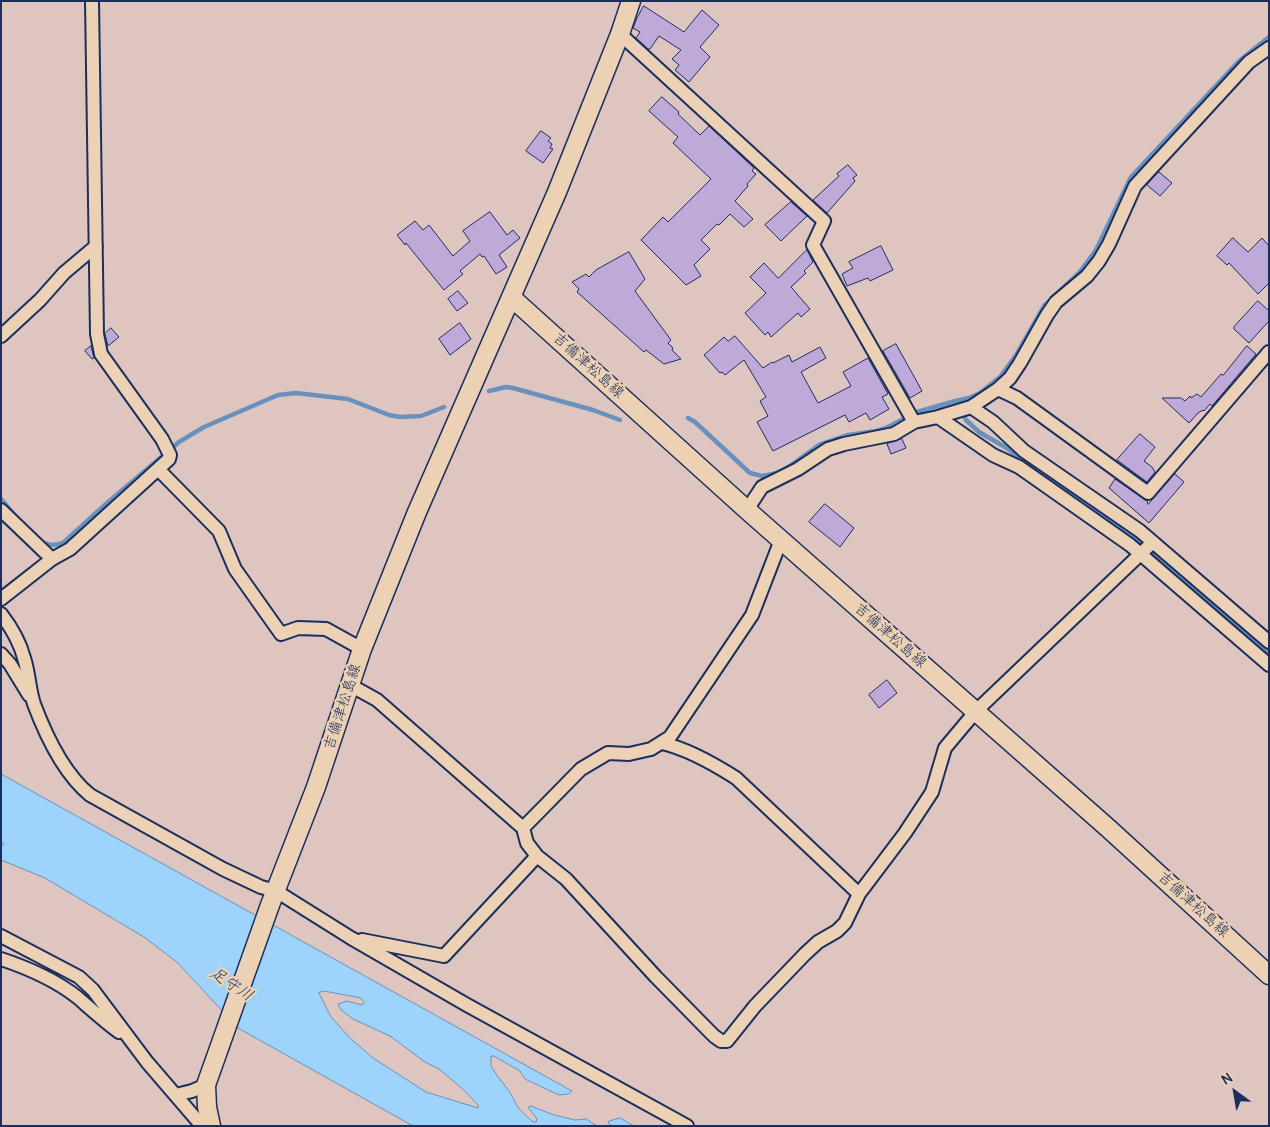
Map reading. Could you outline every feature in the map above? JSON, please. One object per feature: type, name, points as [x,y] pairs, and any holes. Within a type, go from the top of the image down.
[{"type":"main road","name":"吉備津松島線","points":[[211,1126],[207,1107],[206,1085],[273,898],[316,787],[362,649],[417,512],[557,192],[632,1]]},
{"type":"main road","name":"吉備津松島線","points":[[511,297],[747,510],[1115,834],[1269,974]]},
{"type":"street","points":[[1,599],[52,559],[70,548],[169,459],[168,450],[101,354],[97,334],[92,1]]},
{"type":"street","points":[[620,34],[824,221],[813,245],[911,418]]},
{"type":"street","points":[[747,510],[762,487],[798,469],[828,449],[894,434],[911,418],[938,417],[969,407],[998,389],[1010,378],[1020,364],[1056,302],[1088,276],[1099,261],[1109,244],[1134,186],[1249,62],[1269,48]]},
{"type":"street","points":[[1,336],[40,300],[64,273],[96,246]]},
{"type":"street","points":[[998,389],[1017,398],[1148,493],[1269,352]]},
{"type":"street","points":[[969,407],[993,422],[1024,451],[1111,510],[1153,542],[1269,642]]},
{"type":"street","points":[[938,417],[993,456],[1020,468],[1140,554],[1269,665]]},
{"type":"street","points":[[158,469],[219,531],[235,569],[282,634],[298,628],[326,629],[362,649]]},
{"type":"street","points":[[1,510],[52,559]]},
{"type":"street","points":[[523,828],[581,769],[608,753],[629,754],[651,749],[670,737],[752,615],[781,540]]},
{"type":"street","points":[[350,684],[377,700],[523,828],[528,843],[537,856],[566,879],[656,977],[721,1041],[727,1041],[755,1006],[818,942],[837,931],[845,923],[859,894],[932,792],[946,748],[976,711],[1153,542]]},
{"type":"street","points":[[1,614],[17,640],[24,657],[34,703]]},
{"type":"street","points":[[1,654],[10,664],[34,703],[68,772],[77,784],[90,794],[223,869],[261,887],[273,898],[351,938],[467,1005],[687,1126]]},
{"type":"street","points":[[662,743],[672,745],[717,766],[736,778],[859,894]]},
{"type":"street","points":[[351,938],[444,956],[537,856]]},
{"type":"street","points":[[1,936],[78,977],[93,990],[129,1038],[202,1126]]},
{"type":"street","points":[[1,959],[25,967],[52,980],[76,996],[105,1021],[129,1038]]},
{"type":"street","points":[[176,1095],[192,1092],[206,1085]]},
{"type":"water","name":"足守川","points":[[1,774],[572,1091],[568,1094],[559,1095],[525,1079],[520,1071],[491,1056],[491,1066],[496,1074],[509,1091],[519,1109],[533,1122],[536,1122],[537,1119],[528,1107],[531,1106],[554,1115],[575,1120],[586,1119],[597,1126],[413,1126],[238,1028],[178,963],[144,937],[45,878],[1,860],[1,847],[4,845],[1,841]],"holes":[[[324,991],[361,998],[364,1002],[362,1005],[347,1001],[338,1004],[341,1010],[353,1019],[390,1036],[425,1062],[439,1069],[464,1090],[478,1105],[478,1108],[426,1092],[373,1058],[350,1038],[331,1017],[319,993]]]},
{"type":"water","points":[[620,1118],[634,1126],[611,1126],[608,1122]]},
{"type":"building","points":[[644,6],[684,32],[702,10],[719,25],[700,47],[710,57],[689,82],[675,70],[679,65],[672,59],[681,50],[659,36],[650,49],[636,38],[640,32],[633,28]]},
{"type":"building","points":[[662,97],[700,135],[709,126],[754,168],[752,171],[756,174],[735,201],[753,219],[744,227],[730,214],[719,225],[717,224],[701,240],[710,249],[694,265],[701,276],[686,285],[641,240],[663,217],[668,222],[711,179],[673,143],[678,137],[649,111]]},
{"type":"building","points":[[541,131],[551,138],[548,141],[552,144],[550,148],[553,149],[543,163],[526,151]]},
{"type":"building","points":[[848,165],[857,175],[853,178],[855,181],[827,213],[813,200]]},
{"type":"building","points":[[1159,172],[1172,183],[1160,196],[1147,185]]},
{"type":"building","points":[[791,202],[807,216],[781,241],[765,225]]},
{"type":"building","points":[[490,212],[507,235],[513,230],[520,238],[499,255],[507,267],[496,274],[484,256],[482,257],[480,254],[460,271],[463,274],[444,290],[406,243],[405,245],[397,235],[415,221],[423,230],[429,225],[453,256],[470,241],[463,231]]},
{"type":"building","points":[[1233,238],[1248,252],[1262,238],[1269,246],[1269,283],[1258,294],[1229,263],[1227,265],[1217,256]]},
{"type":"building","points":[[881,246],[893,270],[870,281],[868,278],[847,286],[842,274],[853,268],[849,262]]},
{"type":"building","points":[[807,250],[813,262],[804,271],[806,273],[791,287],[810,309],[801,317],[798,313],[771,337],[768,332],[765,335],[745,313],[766,293],[750,277],[764,263],[778,278]]},
{"type":"building","points":[[629,252],[645,279],[635,291],[671,340],[668,343],[673,348],[672,350],[681,359],[664,364],[646,350],[644,352],[577,292],[579,289],[572,282],[586,274],[589,277],[596,270]]},
{"type":"building","points":[[458,291],[468,303],[457,311],[448,299]]},
{"type":"building","points":[[1258,301],[1269,311],[1269,321],[1249,343],[1234,327]]},
{"type":"building","points":[[460,323],[471,339],[450,355],[439,339]]},
{"type":"building","points":[[111,328],[119,337],[108,346],[105,334]]},
{"type":"building","points":[[735,336],[763,368],[789,355],[792,362],[820,347],[826,358],[801,372],[818,403],[851,386],[843,372],[868,358],[888,394],[882,397],[889,409],[870,420],[866,413],[849,422],[845,415],[773,451],[757,422],[768,416],[760,401],[766,397],[744,360],[725,375],[722,372],[720,373],[704,355],[724,337],[728,341]]},
{"type":"building","points":[[896,344],[922,391],[910,398],[883,351]]},
{"type":"building","points":[[91,346],[94,358],[92,359],[85,351]]},
{"type":"building","points":[[1247,346],[1256,354],[1212,406],[1210,404],[1189,423],[1162,398],[1181,398],[1185,401],[1190,396],[1191,398],[1197,394],[1201,397],[1221,374],[1223,375]]},
{"type":"building","points":[[1140,434],[1155,447],[1144,461],[1155,472],[1147,482],[1117,460]]},
{"type":"building","points":[[902,439],[906,448],[891,454],[887,444]]},
{"type":"building","points":[[1175,474],[1184,482],[1149,523],[1109,488],[1115,479],[1147,501],[1148,504]]},
{"type":"building","points":[[825,504],[854,528],[840,547],[809,522]]},
{"type":"building","points":[[887,680],[897,693],[879,708],[869,695]]},
{"type":"waterway","points":[[787,468],[819,445],[848,435],[886,428],[917,412],[969,398],[980,393],[1000,377],[1016,355],[1044,306],[1079,273],[1096,250],[1131,177],[1239,61],[1269,37]]},
{"type":"waterway","points":[[489,391],[506,387],[513,388],[593,410],[620,420]]},
{"type":"waterway","points":[[39,541],[51,545],[63,543],[179,442],[204,427],[278,395],[296,393],[348,399],[389,415],[400,417],[421,416],[444,407]]},
{"type":"waterway","points":[[962,412],[966,420],[979,432],[1005,447],[1135,539],[1269,654]]},
{"type":"waterway","points":[[688,418],[695,422],[750,473],[762,476],[778,473]]},
{"type":"waterway","points":[[1,499],[18,519]]}]
